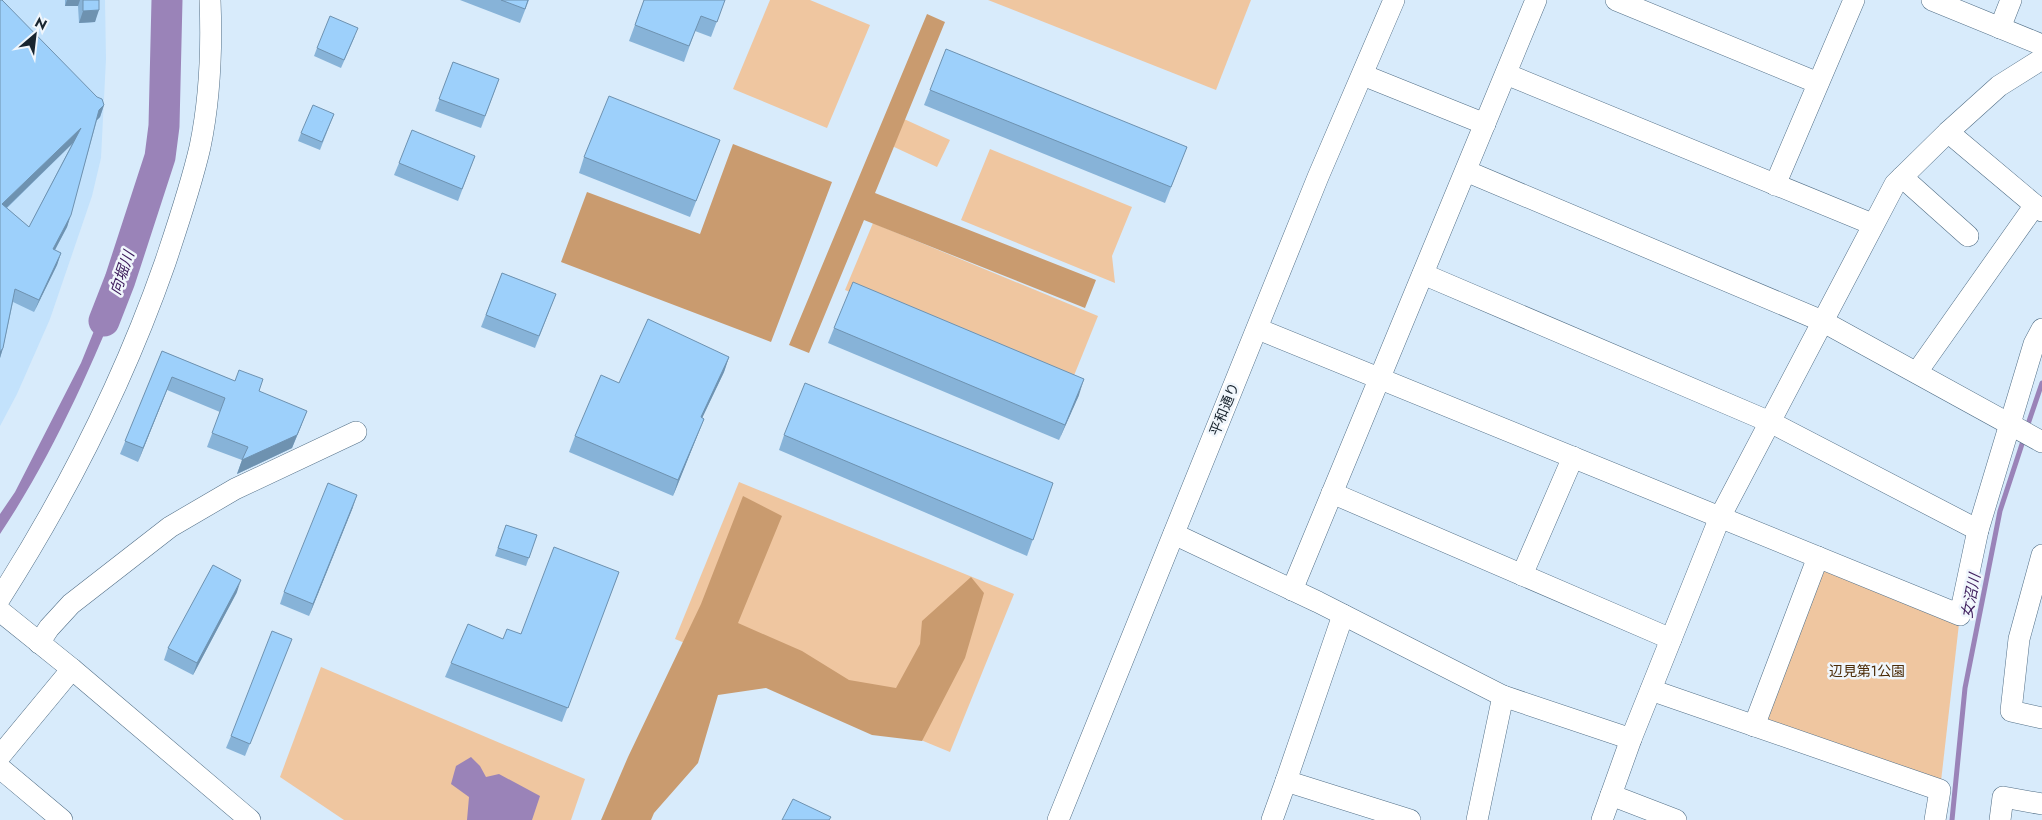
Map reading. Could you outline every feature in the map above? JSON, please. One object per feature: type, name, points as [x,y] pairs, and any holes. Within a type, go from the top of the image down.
[{"type":"street","points":[[0,598],[82,454],[117,383],[147,314],[184,207],[200,146],[207,97],[211,29],[210,0]]},
{"type":"street","name":"平和通り","points":[[1058,820],[1327,157],[1394,0]]},
{"type":"street","points":[[1292,590],[1536,0]]},
{"type":"street","points":[[1616,0],[1818,83]]},
{"type":"street","points":[[1775,184],[1854,0]]},
{"type":"street","points":[[1932,0],[2042,45]]},
{"type":"street","points":[[2000,28],[2012,0]]},
{"type":"street","points":[[1602,820],[1651,690],[1720,517],[1872,224],[1895,184],[1948,132],[2000,86],[2042,59]]},
{"type":"street","points":[[1506,74],[1872,224]]},
{"type":"street","points":[[1363,75],[1485,124]]},
{"type":"street","points":[[1917,372],[2038,208],[1948,132]]},
{"type":"street","points":[[1466,171],[1822,321],[2042,442]]},
{"type":"street","points":[[1902,177],[1968,236]]},
{"type":"street","points":[[1423,274],[1770,422],[1978,530]]},
{"type":"street","points":[[1258,329],[1960,615],[1978,530],[2034,344],[2042,329]]},
{"type":"street","points":[[39,643],[49,628],[71,604],[170,527],[235,489],[356,432]]},
{"type":"street","points":[[1522,575],[1573,458]]},
{"type":"street","points":[[1332,494],[1671,639]]},
{"type":"street","points":[[1174,534],[1343,615],[1503,696],[1632,739]]},
{"type":"street","points":[[2042,555],[2019,639],[2011,711],[2042,718]]},
{"type":"street","points":[[1754,726],[1818,557]]},
{"type":"street","points":[[0,611],[72,668],[250,820]]},
{"type":"street","points":[[1272,820],[1343,615]]},
{"type":"street","points":[[0,756],[72,668]]},
{"type":"street","points":[[1651,690],[1940,790],[1935,820]]},
{"type":"street","points":[[1477,820],[1503,696]]},
{"type":"street","points":[[0,768],[62,820]]},
{"type":"street","points":[[1286,780],[1410,820]]},
{"type":"street","points":[[1611,795],[1676,820]]},
{"type":"street","points":[[2000,820],[2004,797],[2042,804]]},
{"type":"shaded area","points":[[0,0],[105,0],[106,59],[101,158],[92,196],[50,319],[17,394],[0,426]]},
{"type":"shaded area","points":[[927,14],[945,22],[875,193],[1096,280],[1085,308],[864,220],[809,353],[789,345]]},
{"type":"shaded area","points":[[733,144],[832,182],[771,342],[561,262],[587,192],[700,234]]},
{"type":"shaded area","points":[[115,279],[125,284],[84,380],[37,474],[0,534],[0,514],[15,492],[81,363]]},
{"type":"shaded area","points":[[743,496],[782,516],[738,623],[802,651],[849,680],[896,688],[920,644],[922,621],[971,577],[984,593],[965,658],[922,741],[872,735],[766,688],[718,695],[698,763],[654,813],[651,820],[601,820],[628,757],[701,604]]},
{"type":"shaded area","points":[[471,757],[480,766],[486,777],[499,774],[540,796],[532,820],[467,820],[469,797],[451,784],[456,766]]},
{"type":"green space","points":[[770,0],[810,0],[870,25],[827,128],[733,89]]},
{"type":"green space","points":[[988,0],[1251,0],[1216,90]]},
{"type":"green space","points":[[904,119],[950,140],[937,167],[892,146]]},
{"type":"green space","points":[[990,149],[1132,207],[1112,256],[1115,283],[961,220]]},
{"type":"green space","points":[[873,223],[1098,316],[1071,383],[845,290]]},
{"type":"green space","points":[[739,482],[1014,594],[950,752],[675,639]]},
{"type":"green space","name":"辺見第1公園","points":[[1818,557],[1960,615],[1940,790],[1754,726]]},
{"type":"green space","points":[[321,667],[585,779],[571,820],[344,820],[280,777]]},
{"type":"building","points":[[0,0],[2,0],[97,97],[102,99],[104,105],[99,110],[71,215],[53,249],[61,253],[39,300],[15,289],[3,348],[0,352]],"holes":[[[81,128],[29,227],[2,204]]]},
{"type":"building","points":[[83,0],[99,0],[99,10],[83,11]]},
{"type":"building","points":[[501,0],[528,0],[525,9]]},
{"type":"building","points":[[644,0],[725,0],[717,22],[701,16],[689,46],[635,25]]},
{"type":"building","points":[[330,16],[358,28],[344,60],[317,48]]},
{"type":"building","points":[[946,49],[1187,147],[1171,187],[930,90]]},
{"type":"building","points":[[453,62],[499,79],[485,116],[439,99]]},
{"type":"building","points":[[609,96],[720,140],[696,201],[584,157]]},
{"type":"building","points":[[313,105],[334,114],[322,142],[301,133]]},
{"type":"building","points":[[412,130],[475,156],[462,189],[399,163]]},
{"type":"building","points":[[502,273],[556,294],[539,336],[486,315]]},
{"type":"building","points":[[853,282],[1084,379],[1065,425],[834,328]]},
{"type":"building","points":[[648,319],[729,357],[701,417],[704,419],[678,480],[575,436],[601,375],[619,383]]},
{"type":"building","points":[[162,351],[235,381],[239,370],[263,379],[259,391],[307,411],[297,435],[242,460],[248,447],[212,433],[225,398],[172,377],[143,448],[125,441]]},
{"type":"building","points":[[805,383],[1053,483],[1033,540],[784,435]]},
{"type":"building","points":[[328,483],[357,495],[313,604],[284,592]]},
{"type":"building","points":[[506,525],[537,535],[529,558],[498,548]]},
{"type":"building","points":[[554,547],[619,572],[568,708],[451,663],[468,624],[503,639],[507,629],[521,634]]},
{"type":"building","points":[[213,565],[241,580],[197,663],[168,648]]},
{"type":"building","points":[[272,631],[292,639],[250,744],[231,736]]},
{"type":"building","points":[[793,799],[831,817],[829,820],[782,820]]},
{"type":"waterway","name":"向堀川","points":[[104,321],[120,280],[160,157],[164,126],[167,0]]},
{"type":"waterway","name":"女沼川","points":[[2027,427],[2042,383]]},
{"type":"waterway","name":"女沼川","points":[[1952,820],[1965,688],[2000,511],[2024,438]]}]
